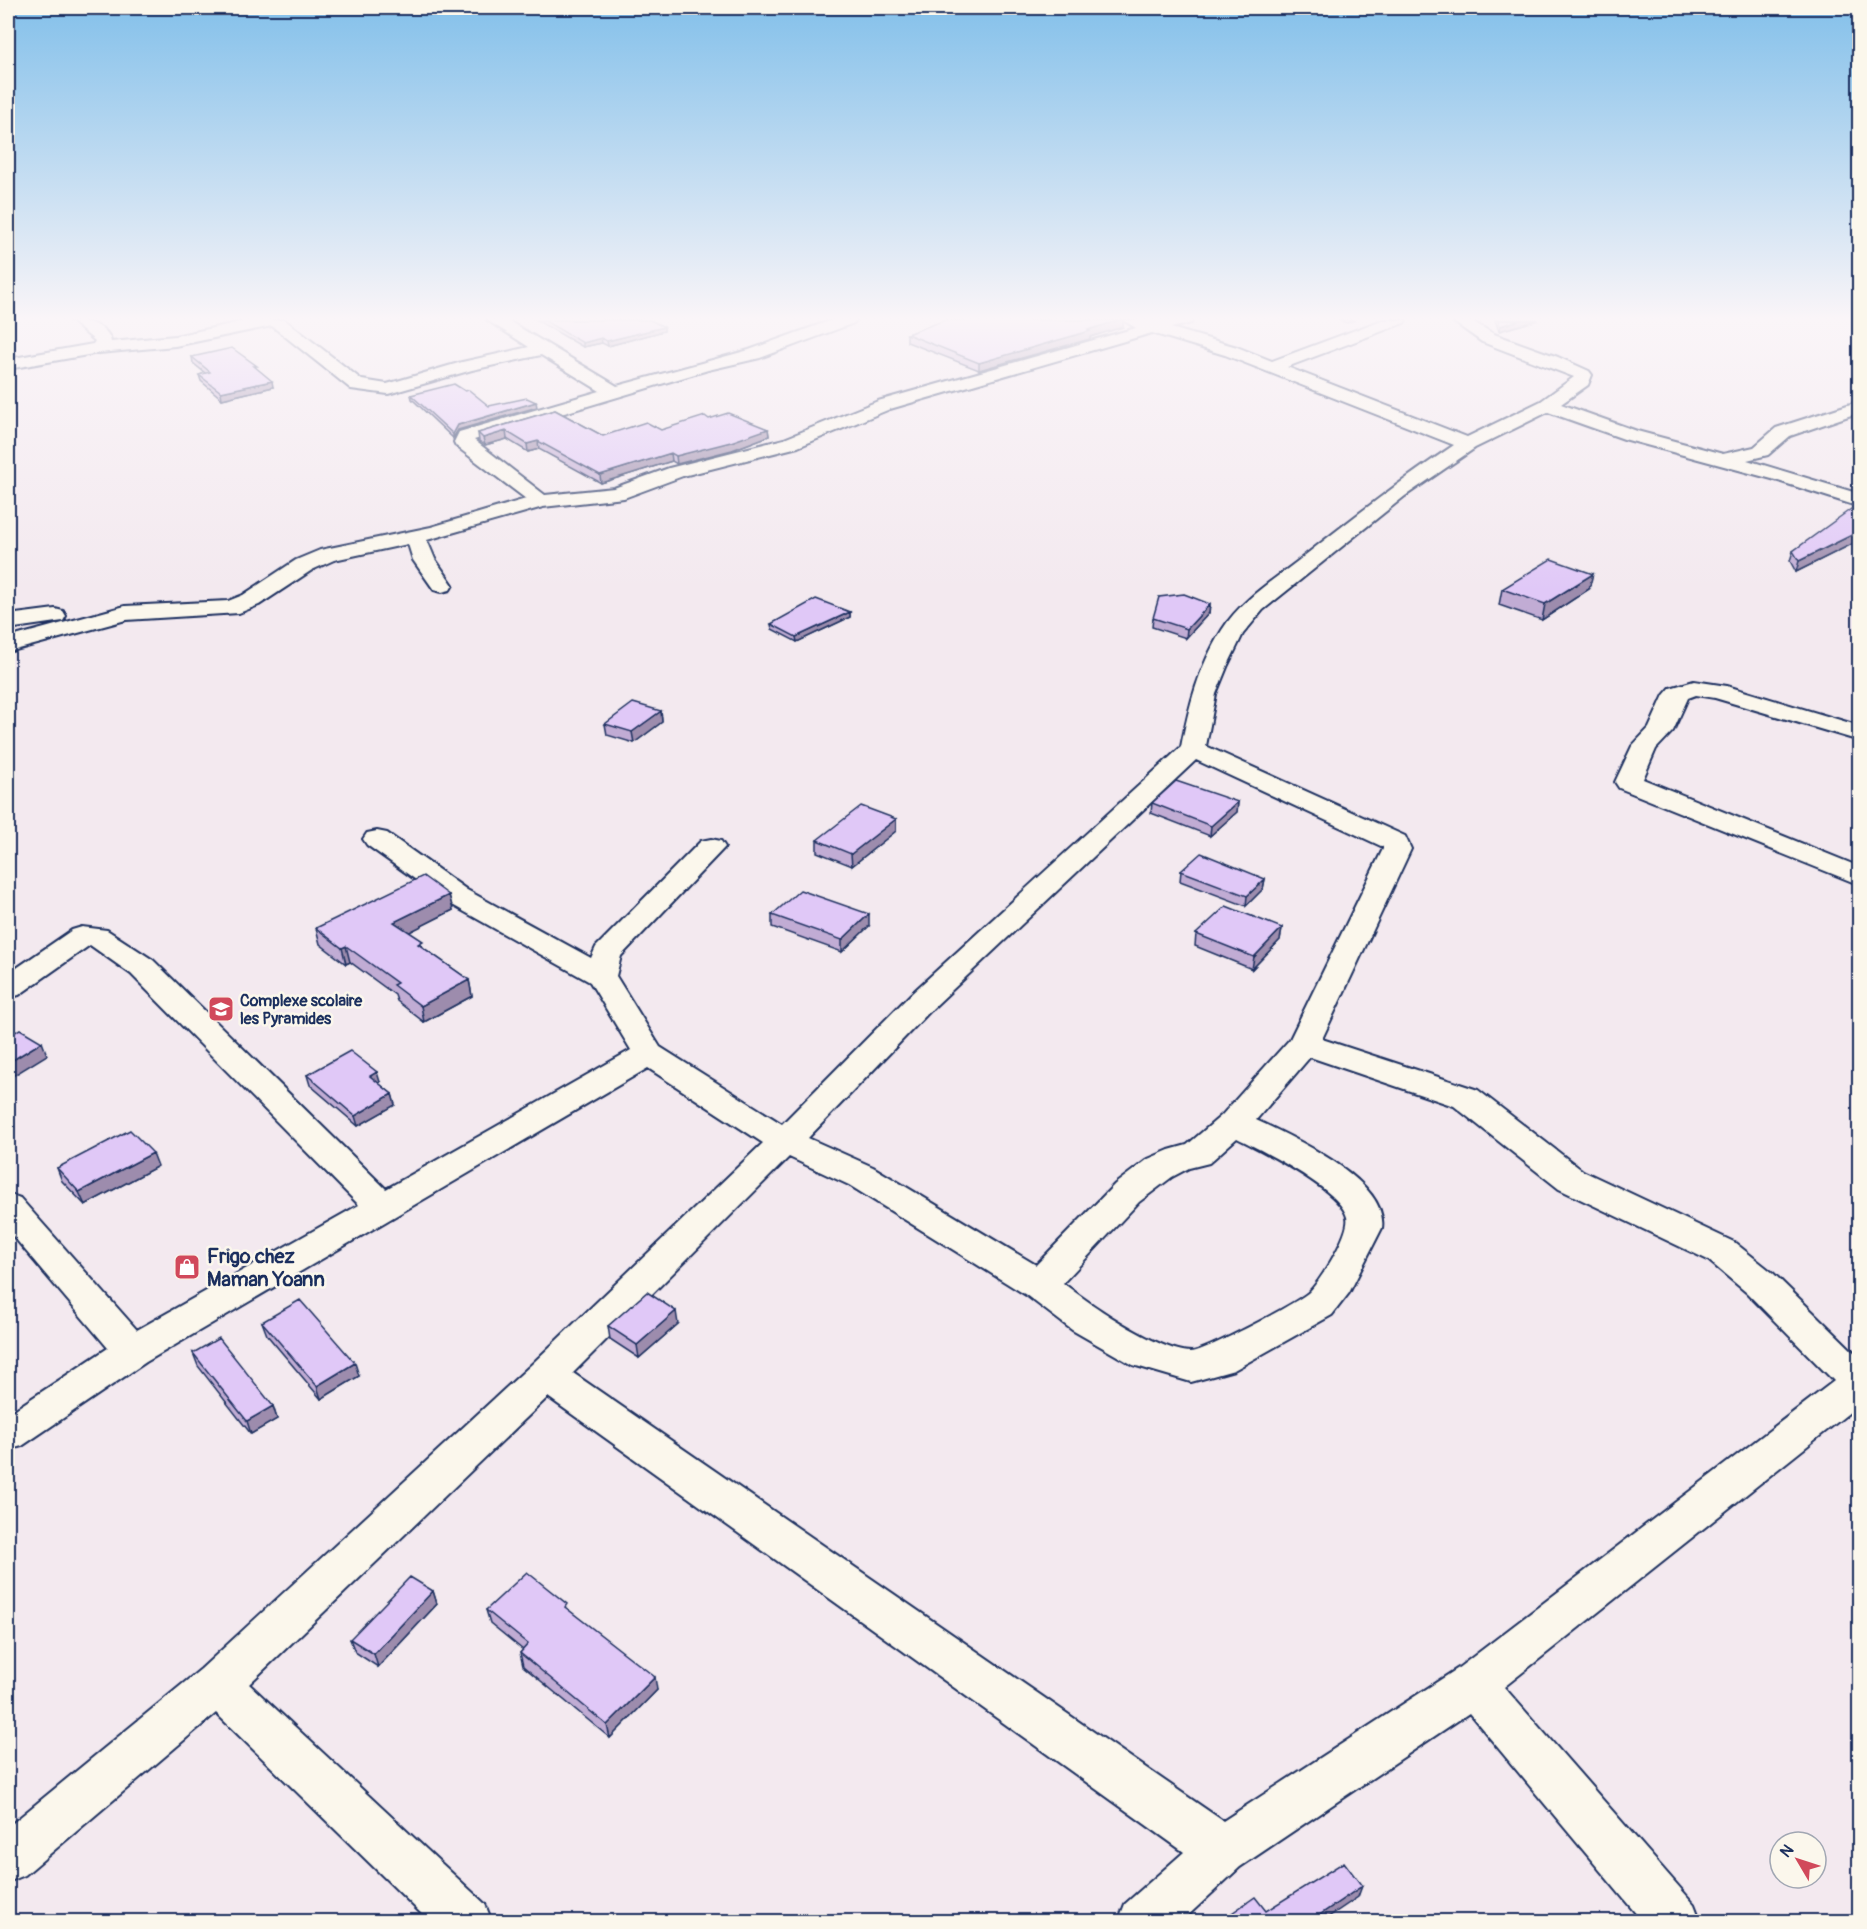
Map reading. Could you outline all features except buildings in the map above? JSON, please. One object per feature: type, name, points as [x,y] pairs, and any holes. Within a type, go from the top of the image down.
[{"type":"street","points":[[541,501],[463,442],[466,436],[554,410]]},
{"type":"street","points":[[8,645],[109,616],[149,610],[349,549],[476,522],[541,501],[617,495],[676,472],[791,443],[872,410]]},
{"type":"street","points":[[1381,410],[1468,444]]},
{"type":"street","points":[[8,1857],[217,1684],[546,1375],[785,1141],[922,1001],[1193,749],[1204,693],[1215,667],[1240,621],[1255,605],[1398,492],[1468,444],[1537,410]]},
{"type":"street","points":[[1561,410],[1639,438],[1763,469],[1860,501]]},
{"type":"street","points":[[1720,460],[1761,450],[1783,432],[1849,410]]},
{"type":"street","points":[[1835,415],[1860,422]]},
{"type":"street","points":[[416,536],[424,560],[442,585]]},
{"type":"street","points":[[8,622],[112,608],[149,610]]},
{"type":"street","points":[[1860,734],[1718,691],[1694,688],[1685,690],[1673,700],[1660,731],[1645,746],[1628,782],[1860,877]]},
{"type":"street","points":[[1039,1285],[1127,1192],[1160,1168],[1181,1158],[1197,1155],[1234,1123],[1304,1044],[1397,849],[1395,843],[1193,749]]},
{"type":"street","points":[[377,838],[403,861],[462,898],[601,976],[649,1054],[785,1141],[861,1176],[1039,1285],[1085,1320],[1147,1354],[1191,1367],[1220,1359],[1319,1305],[1331,1294],[1362,1233],[1366,1218],[1357,1199],[1292,1152],[1234,1123]]},
{"type":"street","points":[[601,976],[607,953],[711,847]]},
{"type":"street","points":[[8,988],[82,936],[97,936],[142,967],[382,1207]]},
{"type":"street","points":[[1143,1922],[1223,1850],[1473,1684],[1859,1383],[1760,1283],[1721,1251],[1571,1180],[1467,1098],[1304,1044]]},
{"type":"street","points":[[8,1434],[133,1351],[649,1054]]},
{"type":"street","points":[[8,1207],[133,1351]]},
{"type":"street","points":[[546,1375],[1223,1850]]},
{"type":"street","points":[[217,1684],[467,1922]]},
{"type":"street","points":[[1473,1684],[1676,1922]]},
{"type":"place","name":"Complexe scolaire les Pyramides","points":[[221,1009]]},
{"type":"place","name":"Frigo chez Maman Yoann","points":[[187,1267]]}]
